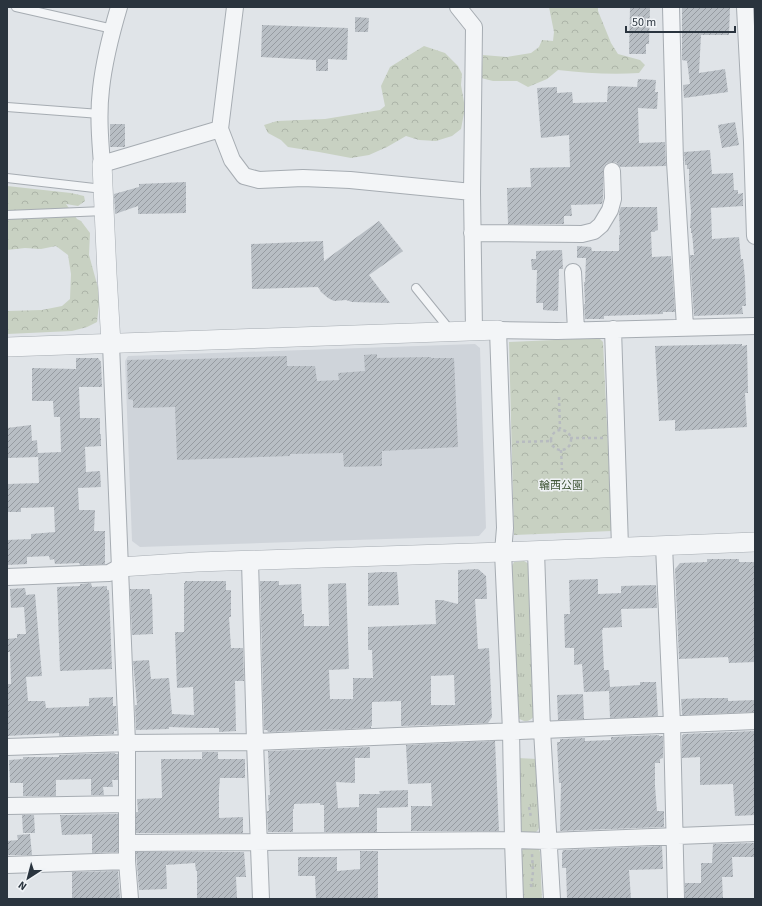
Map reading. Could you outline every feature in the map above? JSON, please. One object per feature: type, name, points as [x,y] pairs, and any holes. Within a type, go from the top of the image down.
[{"type":"street","points":[[119,7],[109,42],[101,89],[99,131],[111,344],[127,743],[127,861],[130,899]]},
{"type":"street","points":[[235,7],[220,129],[232,160],[244,176],[260,180],[303,178],[350,180],[472,192]]},
{"type":"street","points":[[458,7],[474,27],[472,192],[474,330]]},
{"type":"street","points":[[671,7],[675,162],[685,327]]},
{"type":"street","points":[[745,7],[755,236]]},
{"type":"street","points":[[102,164],[220,129]]},
{"type":"street","points":[[472,233],[582,234],[594,231],[601,225],[610,210],[613,199],[612,171]]},
{"type":"street","points":[[573,272],[576,330]]},
{"type":"street","points":[[7,347],[474,330],[557,331],[755,326]]},
{"type":"street","points":[[613,329],[620,547]]},
{"type":"street","points":[[498,330],[505,528],[504,552],[512,732],[515,899]]},
{"type":"street","points":[[7,577],[109,573],[120,567],[197,562],[755,542]]},
{"type":"street","points":[[664,546],[672,724],[676,899]]},
{"type":"street","points":[[536,550],[542,730],[552,899]]},
{"type":"street","points":[[250,560],[261,899]]},
{"type":"street","points":[[7,748],[127,743],[255,742],[755,721]]},
{"type":"street","points":[[7,806],[126,804]]},
{"type":"street","points":[[127,843],[549,841],[755,833]]},
{"type":"street","points":[[7,865],[127,861]]},
{"type":"lane","points":[[16,7],[113,29]]},
{"type":"lane","points":[[7,107],[100,114]]},
{"type":"lane","points":[[7,178],[103,189]]},
{"type":"lane","points":[[7,215],[104,211]]},
{"type":"lane","points":[[416,288],[451,331]]},
{"type":"path","points":[[559,396],[560,429]]},
{"type":"path","points":[[560,429],[567,432],[570,438],[570,443],[568,446],[561,450],[553,446],[551,441],[552,434],[560,429]]},
{"type":"path","points":[[570,438],[608,438]]},
{"type":"path","points":[[512,442],[551,441]]},
{"type":"path","points":[[561,450],[562,470]]},
{"type":"path","points":[[530,891],[533,872],[532,852]]},
{"type":"shaded area","points":[[475,344],[480,348],[486,528],[479,536],[140,547],[132,541],[125,361],[128,356]]},
{"type":"green space","points":[[549,7],[598,7],[598,11],[611,43],[618,54],[640,60],[645,65],[639,73],[618,74],[558,70],[547,79],[528,87],[517,81],[493,81],[481,78],[483,55],[507,57],[531,53],[539,47],[542,40],[553,41],[554,32]]},
{"type":"green space","points":[[424,46],[445,53],[458,66],[462,74],[461,85],[465,108],[461,129],[452,136],[436,141],[419,140],[406,136],[369,155],[351,158],[288,147],[281,140],[268,133],[264,125],[277,121],[325,119],[380,110],[385,106],[381,86],[390,67]]},
{"type":"green space","points":[[7,186],[71,193],[84,196],[85,201],[78,206],[66,204],[90,233],[89,255],[100,295],[97,322],[87,327],[72,331],[7,334],[7,311],[42,310],[62,306],[70,299],[71,274],[68,255],[56,246],[41,249],[25,248],[7,250]]},
{"type":"green space","name":"輪西公園","points":[[599,338],[603,342],[612,531],[514,535],[509,342]]},
{"type":"green space","points":[[524,561],[529,564],[535,715],[529,720],[523,721],[518,718],[512,566],[514,562]]},
{"type":"green space","points":[[518,758],[537,759],[540,825],[534,834],[525,834],[522,832],[520,826]]},
{"type":"green space","points":[[525,846],[539,849],[540,852],[542,899],[523,899],[521,856]]},
{"type":"building","points":[[630,7],[650,7],[649,44],[646,44],[646,54],[629,54]]},
{"type":"building","points":[[682,7],[730,7],[729,35],[701,35],[699,73],[725,69],[728,92],[684,98],[683,85],[690,84],[687,61],[682,60]]},
{"type":"building","points":[[355,17],[369,18],[368,32],[355,32]]},
{"type":"building","points":[[262,25],[348,28],[347,60],[328,59],[328,71],[316,71],[316,60],[261,57]]},
{"type":"building","points":[[638,79],[656,80],[655,92],[658,92],[657,109],[638,108],[639,143],[665,142],[666,166],[620,167],[616,162],[607,163],[604,166],[603,171],[602,204],[571,205],[572,216],[564,216],[564,224],[508,224],[507,188],[531,187],[530,168],[570,167],[569,135],[541,138],[537,88],[557,87],[557,93],[572,92],[573,103],[607,102],[608,86],[637,87]]},
{"type":"building","points":[[735,122],[739,145],[722,148],[718,125]]},
{"type":"building","points":[[110,124],[125,124],[125,147],[110,147]]},
{"type":"building","points":[[710,150],[712,174],[733,173],[734,190],[738,190],[738,194],[743,193],[743,206],[711,208],[712,239],[739,237],[741,259],[743,259],[745,278],[746,306],[742,306],[743,314],[694,316],[690,255],[694,255],[692,233],[690,228],[691,212],[689,169],[687,169],[687,165],[685,165],[684,152]]},
{"type":"building","points":[[186,182],[186,213],[138,214],[138,206],[115,214],[114,194],[139,187],[139,184]]},
{"type":"building","points":[[621,207],[657,207],[658,230],[651,232],[652,257],[671,256],[675,312],[663,312],[663,314],[604,316],[604,319],[585,319],[584,282],[586,258],[577,258],[577,246],[591,247],[592,251],[619,251],[619,212]]},
{"type":"building","points":[[379,221],[403,251],[369,275],[390,303],[352,302],[346,300],[334,301],[321,292],[318,287],[252,289],[251,244],[323,241],[324,261]]},
{"type":"building","points":[[562,250],[563,269],[559,269],[558,311],[543,310],[543,303],[536,303],[537,270],[532,270],[531,259],[536,259],[536,251]]},
{"type":"building","points":[[742,344],[742,346],[747,345],[748,393],[745,393],[747,427],[675,431],[675,420],[659,421],[655,346]]},
{"type":"building","points":[[377,354],[377,358],[454,358],[458,447],[382,451],[382,466],[344,467],[343,453],[290,454],[290,456],[177,460],[175,407],[133,408],[133,400],[128,399],[127,360],[287,356],[287,366],[315,366],[317,381],[339,380],[338,373],[365,371],[364,355]]},
{"type":"building","points":[[76,358],[98,358],[101,362],[102,387],[79,387],[80,418],[100,418],[101,446],[85,447],[86,472],[100,471],[101,487],[78,488],[79,510],[95,510],[94,531],[105,531],[105,564],[55,564],[54,559],[50,560],[49,556],[27,557],[27,564],[7,565],[7,540],[31,539],[31,534],[55,532],[54,507],[21,508],[21,512],[7,512],[7,484],[39,483],[38,453],[61,452],[60,417],[54,417],[53,401],[32,401],[32,368],[76,369]]},
{"type":"building","points":[[31,425],[32,441],[37,440],[38,457],[7,458],[7,428]]},
{"type":"building","points":[[707,559],[739,559],[739,562],[755,562],[755,662],[729,663],[728,657],[679,659],[675,569],[680,563],[707,562]]},
{"type":"building","points":[[478,569],[486,576],[487,599],[475,599],[478,649],[489,648],[492,717],[488,723],[401,726],[401,701],[372,702],[371,728],[268,732],[267,730],[264,730],[260,581],[279,581],[279,585],[301,584],[304,626],[329,626],[328,584],[346,583],[349,669],[329,670],[330,699],[353,699],[353,678],[373,678],[372,650],[368,650],[368,627],[436,624],[435,600],[458,604],[458,570]],"holes":[[[454,675],[455,705],[431,705],[431,676]]]},
{"type":"building","points":[[397,572],[399,605],[368,606],[368,573]]},
{"type":"building","points":[[598,579],[598,594],[621,593],[621,586],[656,585],[657,608],[621,609],[622,627],[603,628],[602,630],[604,670],[609,670],[610,687],[640,685],[640,682],[656,682],[658,716],[610,718],[609,691],[584,692],[582,664],[574,665],[574,648],[565,648],[564,614],[570,614],[569,580]]},
{"type":"building","points":[[185,581],[226,581],[226,590],[231,590],[231,617],[229,617],[231,648],[243,648],[244,681],[235,681],[236,731],[219,732],[219,728],[169,727],[169,729],[136,730],[135,705],[137,705],[133,661],[149,660],[151,679],[169,678],[172,714],[194,715],[193,687],[177,688],[175,632],[184,632]]},
{"type":"building","points":[[91,583],[92,587],[107,586],[107,590],[109,590],[112,669],[60,671],[57,587],[80,586],[80,584]]},
{"type":"building","points":[[25,588],[26,595],[35,594],[42,676],[26,677],[28,701],[45,701],[46,708],[89,706],[89,698],[113,697],[113,706],[116,706],[117,731],[114,731],[114,734],[59,736],[59,733],[7,736],[7,684],[11,684],[10,652],[7,652],[7,639],[17,638],[17,634],[26,634],[24,607],[11,608],[10,589]]},
{"type":"building","points":[[130,589],[150,589],[150,594],[152,594],[153,634],[132,635]]},
{"type":"building","points":[[583,694],[584,719],[558,720],[557,695]]},
{"type":"building","points":[[728,698],[728,701],[755,700],[755,712],[682,715],[681,699]]},
{"type":"building","points":[[755,731],[755,815],[735,816],[733,784],[700,785],[700,757],[682,758],[682,735]]},
{"type":"building","points":[[663,736],[663,758],[660,759],[660,763],[655,763],[655,786],[657,811],[664,811],[664,827],[560,831],[561,783],[559,783],[557,742],[560,742],[560,739],[585,738],[585,741],[611,740],[611,737]]},
{"type":"building","points":[[495,741],[499,831],[411,831],[411,806],[432,806],[431,783],[408,784],[406,745]]},
{"type":"building","points":[[370,747],[370,758],[355,758],[355,783],[336,782],[338,808],[359,807],[359,794],[380,794],[379,791],[408,790],[408,807],[377,808],[377,832],[324,832],[324,805],[320,805],[320,803],[294,804],[293,832],[268,832],[267,811],[269,811],[268,795],[270,795],[268,751]]},
{"type":"building","points":[[202,752],[218,752],[218,759],[245,759],[245,778],[220,778],[219,789],[219,818],[243,817],[243,833],[136,833],[136,812],[138,812],[137,799],[162,798],[161,759],[202,759]]},
{"type":"building","points":[[118,754],[118,780],[112,780],[113,787],[103,787],[104,795],[91,795],[91,779],[56,780],[56,796],[23,796],[23,783],[10,783],[9,760],[23,759],[23,757],[59,757],[59,755]]},
{"type":"building","points":[[118,814],[118,852],[92,853],[92,834],[62,835],[60,815]]},
{"type":"building","points":[[22,815],[34,815],[35,833],[23,833]]},
{"type":"building","points":[[30,834],[32,855],[7,855],[7,841],[18,840],[17,835]]},
{"type":"building","points":[[755,843],[755,857],[732,857],[733,877],[722,877],[723,899],[685,899],[685,883],[701,883],[701,863],[712,863],[713,844]]},
{"type":"building","points":[[662,846],[663,869],[629,870],[631,899],[567,899],[566,868],[562,868],[563,850]]},
{"type":"building","points":[[360,851],[378,851],[378,899],[316,899],[315,876],[298,876],[298,857],[337,857],[337,871],[360,869]]},
{"type":"building","points":[[136,852],[244,852],[246,877],[236,877],[237,899],[197,899],[197,871],[195,863],[166,865],[167,889],[139,890]]},
{"type":"building","points":[[118,871],[120,899],[72,899],[72,872]]}]
